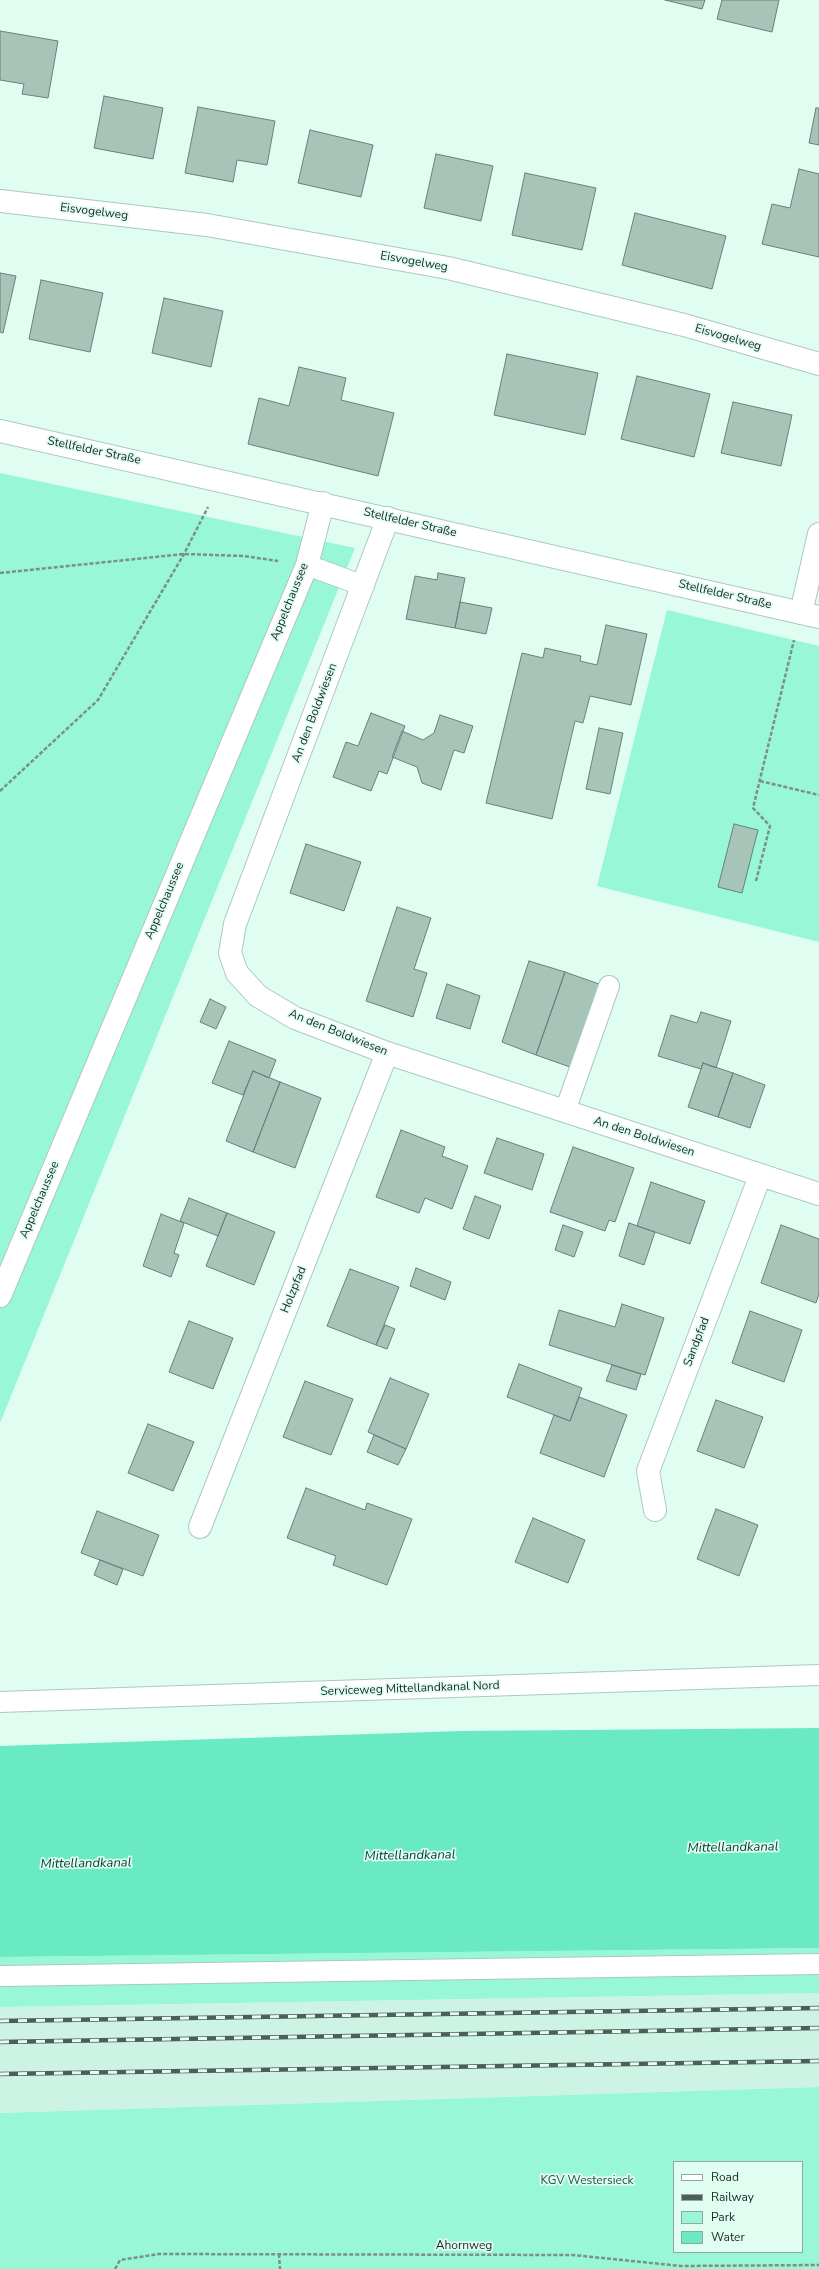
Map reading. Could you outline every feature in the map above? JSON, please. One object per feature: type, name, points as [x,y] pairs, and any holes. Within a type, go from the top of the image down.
[{"type":"street","name":"Eisvogelweg","points":[[0,201],[207,225],[448,268],[684,325],[819,364]]},
{"type":"street","name":"Stellfelder Straße","points":[[0,431],[221,479],[323,504],[810,615]]},
{"type":"street","name":"Appelchaussee","points":[[0,1296],[306,565],[323,504]]},
{"type":"street","name":"An den Boldwiesen","points":[[388,518],[364,586],[235,924],[230,953],[237,973],[258,996],[295,1018],[388,1053],[760,1176],[819,1194]]},
{"type":"street","points":[[810,615],[819,534]]},
{"type":"street","name":"Holzpfad","points":[[200,1527],[388,1053]]},
{"type":"street","name":"Sandpfad","points":[[655,1510],[648,1471],[760,1176]]},
{"type":"lane","points":[[306,565],[364,586]]},
{"type":"lane","points":[[565,1111],[609,986]]},
{"type":"lane","name":"Serviceweg Mittellandkanal Nord","points":[[0,1702],[819,1675]]},
{"type":"lane","points":[[0,1976],[819,1964]]},
{"type":"path","points":[[0,791],[98,700],[184,554],[221,479]]},
{"type":"path","points":[[0,573],[184,554],[244,556],[306,565]]},
{"type":"path","points":[[756,881],[770,826],[753,808],[810,615]]},
{"type":"path","points":[[760,781],[819,795]]},
{"type":"path","name":"Ahornweg","points":[[115,2269],[120,2260],[158,2254],[573,2255],[681,2266],[819,2264]]},
{"type":"path","points":[[279,2254],[280,2269]]},
{"type":"shaded area","points":[[819,1993],[819,2087],[0,2113],[0,2007]]},
{"type":"green space","points":[[0,473],[355,548],[0,1423]]},
{"type":"green space","points":[[667,610],[819,646],[819,942],[597,886]]},
{"type":"green space","points":[[819,1948],[819,1993],[0,2007],[0,1957]]},
{"type":"green space","name":"KGV Westersieck","points":[[819,2087],[819,2269],[0,2269],[0,2113]]},
{"type":"water","name":"Mittellandkanal","points":[[819,1728],[819,1948],[0,1957],[0,1746],[461,1731]]},
{"type":"building","points":[[665,0],[705,0],[702,9]]},
{"type":"building","points":[[722,0],[779,0],[772,32],[717,19]]},
{"type":"building","points":[[0,31],[58,41],[48,98],[22,94],[24,84],[0,80]]},
{"type":"building","points":[[104,96],[163,108],[153,159],[94,148]]},
{"type":"building","points":[[198,107],[275,121],[267,165],[237,160],[233,182],[185,173]]},
{"type":"building","points":[[816,108],[819,108],[819,145],[809,143]]},
{"type":"building","points":[[310,130],[373,145],[361,197],[298,183]]},
{"type":"building","points":[[436,154],[493,166],[481,221],[424,208]]},
{"type":"building","points":[[799,169],[819,174],[819,257],[762,244],[772,204],[790,208]]},
{"type":"building","points":[[525,173],[596,188],[582,250],[512,235]]},
{"type":"building","points":[[635,213],[726,236],[712,289],[622,265]]},
{"type":"building","points":[[0,273],[16,276],[3,333],[0,332]]},
{"type":"building","points":[[41,280],[103,293],[90,352],[29,339]]},
{"type":"building","points":[[164,298],[223,311],[211,367],[152,353]]},
{"type":"building","points":[[507,354],[598,373],[585,435],[494,415]]},
{"type":"building","points":[[299,367],[346,378],[341,400],[394,413],[378,476],[248,444],[259,398],[289,406]]},
{"type":"building","points":[[637,376],[710,394],[694,457],[621,439]]},
{"type":"building","points":[[733,402],[792,415],[781,466],[721,453]]},
{"type":"building","points":[[438,573],[465,578],[455,628],[406,619],[415,576],[437,580]]},
{"type":"building","points":[[460,602],[492,608],[486,634],[455,628]]},
{"type":"building","points":[[606,625],[647,634],[631,705],[590,696],[583,723],[575,721],[552,819],[486,803],[522,653],[543,658],[545,648],[581,656],[580,661],[597,665]]},
{"type":"building","points":[[371,713],[405,726],[387,774],[379,771],[371,791],[333,777],[346,742],[358,746]]},
{"type":"building","points":[[440,715],[473,726],[464,753],[454,750],[441,790],[422,783],[417,767],[392,757],[402,731],[423,740],[434,733]]},
{"type":"building","points":[[599,728],[623,733],[610,794],[586,789]]},
{"type":"building","points":[[734,824],[758,830],[742,893],[718,887]]},
{"type":"building","points":[[306,844],[361,862],[344,911],[290,893]]},
{"type":"building","points":[[397,907],[431,918],[414,969],[427,973],[413,1017],[366,1001]]},
{"type":"building","points":[[529,961],[565,972],[536,1055],[502,1042]]},
{"type":"building","points":[[565,972],[599,984],[570,1067],[536,1055]]},
{"type":"building","points":[[447,984],[480,996],[470,1029],[436,1018]]},
{"type":"building","points":[[210,999],[226,1007],[216,1029],[200,1022]]},
{"type":"building","points":[[701,1012],[731,1021],[716,1068],[703,1063],[701,1069],[658,1056],[671,1015],[697,1023]]},
{"type":"building","points":[[229,1041],[276,1060],[269,1078],[253,1071],[243,1095],[212,1083]]},
{"type":"building","points":[[703,1063],[733,1073],[718,1117],[688,1107]]},
{"type":"building","points":[[253,1071],[280,1082],[253,1152],[226,1141]]},
{"type":"building","points":[[733,1073],[765,1085],[750,1128],[718,1117]]},
{"type":"building","points":[[280,1082],[321,1098],[295,1168],[253,1152]]},
{"type":"building","points":[[401,1130],[445,1147],[442,1156],[468,1166],[452,1209],[425,1198],[419,1213],[376,1197]]},
{"type":"building","points":[[497,1138],[544,1154],[532,1190],[484,1173]]},
{"type":"building","points":[[573,1147],[634,1168],[615,1222],[609,1220],[605,1231],[550,1212]]},
{"type":"building","points":[[651,1182],[705,1201],[690,1244],[637,1226]]},
{"type":"building","points":[[475,1196],[501,1206],[489,1239],[463,1229]]},
{"type":"building","points":[[189,1198],[227,1213],[218,1236],[180,1221]]},
{"type":"building","points":[[227,1213],[275,1232],[254,1285],[206,1266]]},
{"type":"building","points":[[161,1214],[184,1223],[174,1253],[179,1255],[171,1277],[143,1266]]},
{"type":"building","points":[[629,1223],[655,1232],[644,1265],[619,1256]]},
{"type":"building","points":[[563,1225],[583,1232],[574,1257],[555,1250]]},
{"type":"building","points":[[781,1225],[819,1239],[819,1294],[816,1303],[761,1283]]},
{"type":"building","points":[[416,1268],[451,1282],[445,1300],[410,1286]]},
{"type":"building","points":[[350,1269],[399,1287],[376,1345],[327,1326]]},
{"type":"building","points":[[622,1304],[664,1318],[645,1375],[549,1345],[559,1310],[615,1327]]},
{"type":"building","points":[[750,1311],[802,1330],[784,1382],[732,1363]]},
{"type":"building","points":[[189,1321],[233,1338],[213,1389],[169,1372]]},
{"type":"building","points":[[385,1325],[395,1329],[387,1349],[376,1345]]},
{"type":"building","points":[[519,1364],[582,1388],[570,1421],[507,1397]]},
{"type":"building","points":[[612,1365],[641,1374],[636,1390],[606,1381]]},
{"type":"building","points":[[390,1378],[429,1394],[406,1449],[368,1432]]},
{"type":"building","points":[[305,1381],[353,1399],[331,1455],[283,1437]]},
{"type":"building","points":[[579,1397],[627,1415],[604,1477],[540,1453],[554,1415],[570,1421]]},
{"type":"building","points":[[716,1400],[763,1417],[744,1468],[697,1451]]},
{"type":"building","points":[[148,1424],[194,1442],[173,1491],[128,1473]]},
{"type":"building","points":[[374,1435],[406,1449],[398,1465],[367,1452]]},
{"type":"building","points":[[306,1488],[365,1510],[367,1503],[412,1519],[387,1585],[333,1565],[336,1556],[287,1538]]},
{"type":"building","points":[[716,1509],[758,1525],[739,1576],[697,1559]]},
{"type":"building","points":[[97,1511],[159,1535],[143,1576],[81,1553]]},
{"type":"building","points":[[533,1518],[585,1540],[568,1583],[515,1562]]},
{"type":"building","points":[[100,1560],[123,1569],[117,1585],[94,1575]]},
{"type":"railway","points":[[0,2021],[819,2008]]},
{"type":"railway","points":[[0,2042],[819,2028]]},
{"type":"railway","points":[[0,2074],[819,2061]]}]
